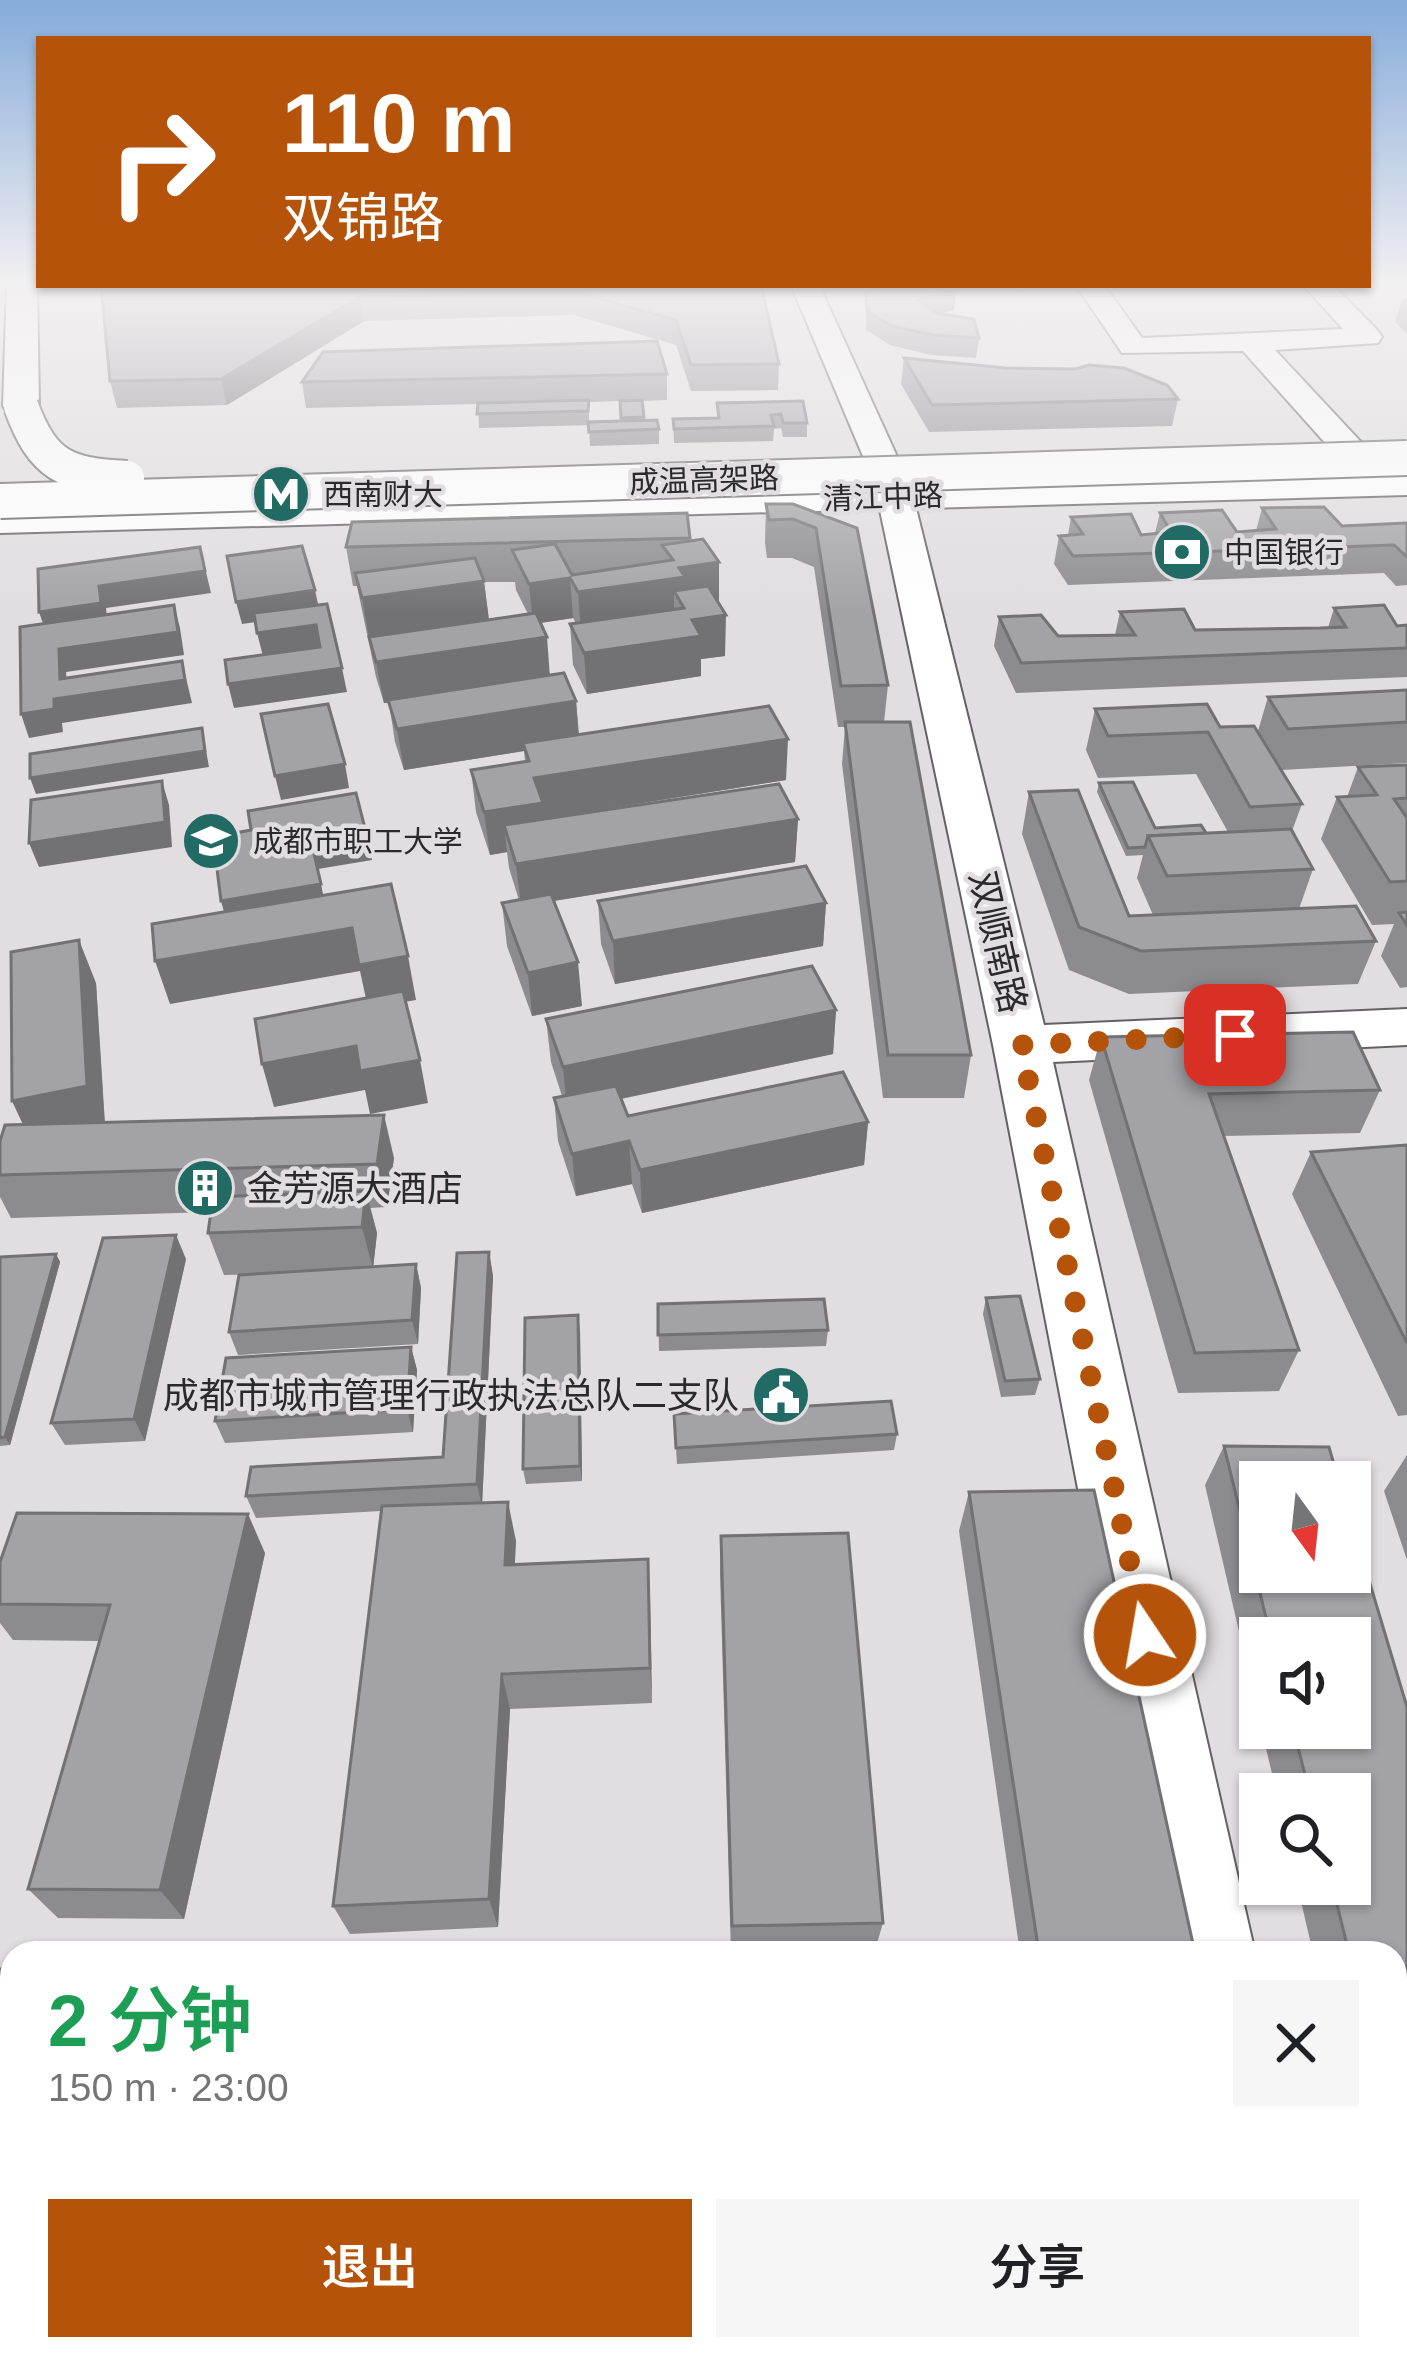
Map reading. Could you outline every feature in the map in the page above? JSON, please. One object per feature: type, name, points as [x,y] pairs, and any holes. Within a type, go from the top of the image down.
[{"type":"main road","points":[[21,393],[34,448],[50,461],[85,474],[208,482]]},
{"type":"main road","name":"清江中路","points":[[0,520],[889,478],[1407,446]]},
{"type":"main road","name":"成温高架路","points":[[0,501],[1407,458]]},
{"type":"main road","points":[[0,480],[66,485],[824,465],[960,472]]},
{"type":"main road","name":"清江中路","points":[[0,480],[1407,481]]},
{"type":"main road","name":"成温高架路","points":[[0,520],[1407,481]]},
{"type":"street","name":"双顺南路","points":[[852,393],[889,478],[1021,1045],[1208,1941]]},
{"type":"street","points":[[1298,393],[1348,448],[1407,481]]},
{"type":"street","points":[[1021,1045],[1407,1027]]},
{"type":"building","points":[[925,393],[1173,393],[1178,399],[932,405]]},
{"type":"building","points":[[589,400],[588,411],[477,414],[478,403]]},
{"type":"building","points":[[642,400],[644,417],[621,418],[620,401]]},
{"type":"building","points":[[803,401],[807,423],[783,423],[781,414],[771,415],[774,426],[674,429],[673,419],[719,418],[717,403]]},
{"type":"building","points":[[657,420],[659,429],[589,432],[588,422]]},
{"type":"building","points":[[766,504],[793,504],[857,528],[888,685],[841,686],[816,528],[793,519],[769,520]]},
{"type":"building","points":[[1324,507],[1342,526],[1407,523],[1407,557],[1394,545],[1073,556],[1059,536],[1083,534],[1071,517],[1131,514],[1141,535],[1171,532],[1160,513],[1222,510],[1237,532],[1276,529],[1262,508]]},
{"type":"building","points":[[687,513],[690,538],[346,547],[352,522]]},
{"type":"building","points":[[703,539],[719,562],[679,568],[685,577],[578,592],[570,578],[529,584],[512,550],[555,544],[572,575],[673,560],[662,545]]},
{"type":"building","points":[[302,546],[315,590],[236,602],[227,556]]},
{"type":"building","points":[[200,547],[205,571],[99,586],[101,603],[39,612],[38,569]]},
{"type":"building","points":[[475,558],[484,581],[362,598],[355,573]]},
{"type":"building","points":[[708,586],[726,615],[692,620],[701,636],[584,653],[570,624],[684,608],[674,591]]},
{"type":"building","points":[[327,604],[342,668],[228,684],[225,660],[320,647],[316,625],[257,633],[254,613]]},
{"type":"building","points":[[174,605],[178,632],[59,649],[60,679],[182,661],[185,680],[54,699],[54,709],[21,714],[20,627]]},
{"type":"building","points":[[1384,605],[1397,626],[1407,625],[1407,648],[1021,663],[999,617],[1041,615],[1058,636],[1135,635],[1120,612],[1184,609],[1195,630],[1320,628],[1346,627],[1334,608]]},
{"type":"building","points":[[536,613],[547,637],[376,662],[369,637]]},
{"type":"building","points":[[564,673],[576,701],[397,729],[388,700]]},
{"type":"building","points":[[1407,690],[1407,722],[1288,729],[1268,697]]},
{"type":"building","points":[[328,704],[345,764],[275,776],[261,714]]},
{"type":"building","points":[[1207,704],[1220,727],[1254,726],[1302,804],[1250,807],[1208,732],[1108,736],[1095,709]]},
{"type":"building","points":[[769,706],[788,739],[534,778],[543,803],[484,812],[471,770],[529,761],[523,743]]},
{"type":"building","points":[[845,722],[910,722],[971,1055],[888,1055]]},
{"type":"building","points":[[202,728],[205,751],[30,778],[30,754]]},
{"type":"building","points":[[1407,765],[1407,798],[1394,799],[1407,818],[1407,881],[1390,882],[1337,797],[1377,795],[1358,767]]},
{"type":"building","points":[[162,781],[165,822],[29,843],[31,800]]},
{"type":"building","points":[[1133,782],[1155,828],[1201,825],[1206,833],[1148,836],[1145,847],[1128,848],[1099,783]]},
{"type":"building","points":[[779,784],[798,819],[516,864],[504,825]]},
{"type":"building","points":[[1078,790],[1129,916],[1356,906],[1376,941],[1141,951],[1079,927],[1029,792]]},
{"type":"building","points":[[356,793],[367,836],[312,845],[321,884],[221,901],[213,837],[251,830],[248,811]]},
{"type":"building","points":[[1291,829],[1313,869],[1167,876],[1148,836]]},
{"type":"building","points":[[806,866],[826,903],[613,941],[598,901]]},
{"type":"building","points":[[391,884],[408,956],[359,965],[352,928],[155,961],[152,924]]},
{"type":"building","points":[[551,894],[578,962],[528,973],[502,903]]},
{"type":"building","points":[[79,940],[87,1086],[12,1101],[11,952]]},
{"type":"building","points":[[812,966],[836,1010],[563,1067],[546,1019]]},
{"type":"building","points":[[403,991],[420,1060],[360,1071],[356,1046],[262,1064],[255,1019]]},
{"type":"building","points":[[1353,1032],[1380,1090],[1209,1094],[1299,1350],[1195,1353],[1101,1037]]},
{"type":"building","points":[[843,1072],[868,1122],[640,1170],[629,1141],[572,1154],[554,1098],[616,1086],[628,1116]]},
{"type":"building","points":[[384,1115],[377,1164],[0,1175],[5,1125]]},
{"type":"building","points":[[1407,1147],[1407,1343],[1311,1152]]},
{"type":"building","points":[[366,1191],[362,1227],[208,1233],[213,1197]]},
{"type":"building","points":[[176,1235],[134,1419],[51,1423],[103,1238]]},
{"type":"building","points":[[489,1252],[477,1484],[246,1496],[251,1467],[443,1457],[457,1253]]},
{"type":"building","points":[[56,1254],[5,1437],[0,1438],[0,1257]]},
{"type":"building","points":[[416,1264],[412,1320],[229,1332],[239,1275]]},
{"type":"building","points":[[1020,1296],[1040,1379],[1005,1381],[986,1298]]},
{"type":"building","points":[[824,1299],[828,1330],[658,1335],[658,1304]]},
{"type":"building","points":[[578,1315],[580,1466],[523,1469],[525,1318]]},
{"type":"building","points":[[411,1347],[407,1409],[215,1421],[226,1358]]},
{"type":"building","points":[[891,1401],[897,1434],[676,1448],[674,1414]]},
{"type":"building","points":[[1224,1446],[1329,1447],[1333,1461],[1239,1461],[1239,1507]]},
{"type":"building","points":[[1094,1490],[1192,1941],[1037,1941],[969,1492]]},
{"type":"building","points":[[508,1502],[505,1565],[648,1559],[650,1668],[502,1674],[489,1899],[333,1906],[382,1506]]},
{"type":"building","points":[[17,1513],[248,1514],[160,1890],[28,1889],[110,1605],[0,1604],[0,1562]]},
{"type":"building","points":[[848,1533],[883,1923],[732,1926],[721,1536]]},
{"type":"building","points":[[1371,1587],[1407,1707],[1407,1941],[1346,1941],[1337,1905],[1371,1905],[1371,1773],[1305,1773],[1298,1749],[1371,1749],[1371,1617],[1266,1617],[1260,1593],[1371,1593]]},
{"type":"place","name":"西南财大","points":[[281,494]]},
{"type":"place","name":"中国银行","points":[[1182,552]]},
{"type":"place","name":"成都市职工大学","points":[[211,841]]},
{"type":"place","name":"金芳源大酒店","points":[[205,1188]]},
{"type":"place","name":"成都市城市管理行政执法总队二支队","points":[[781,1395]]},
{"type":"route","points":[[1145,1635],[1021,1045],[1235,1035]]}]
